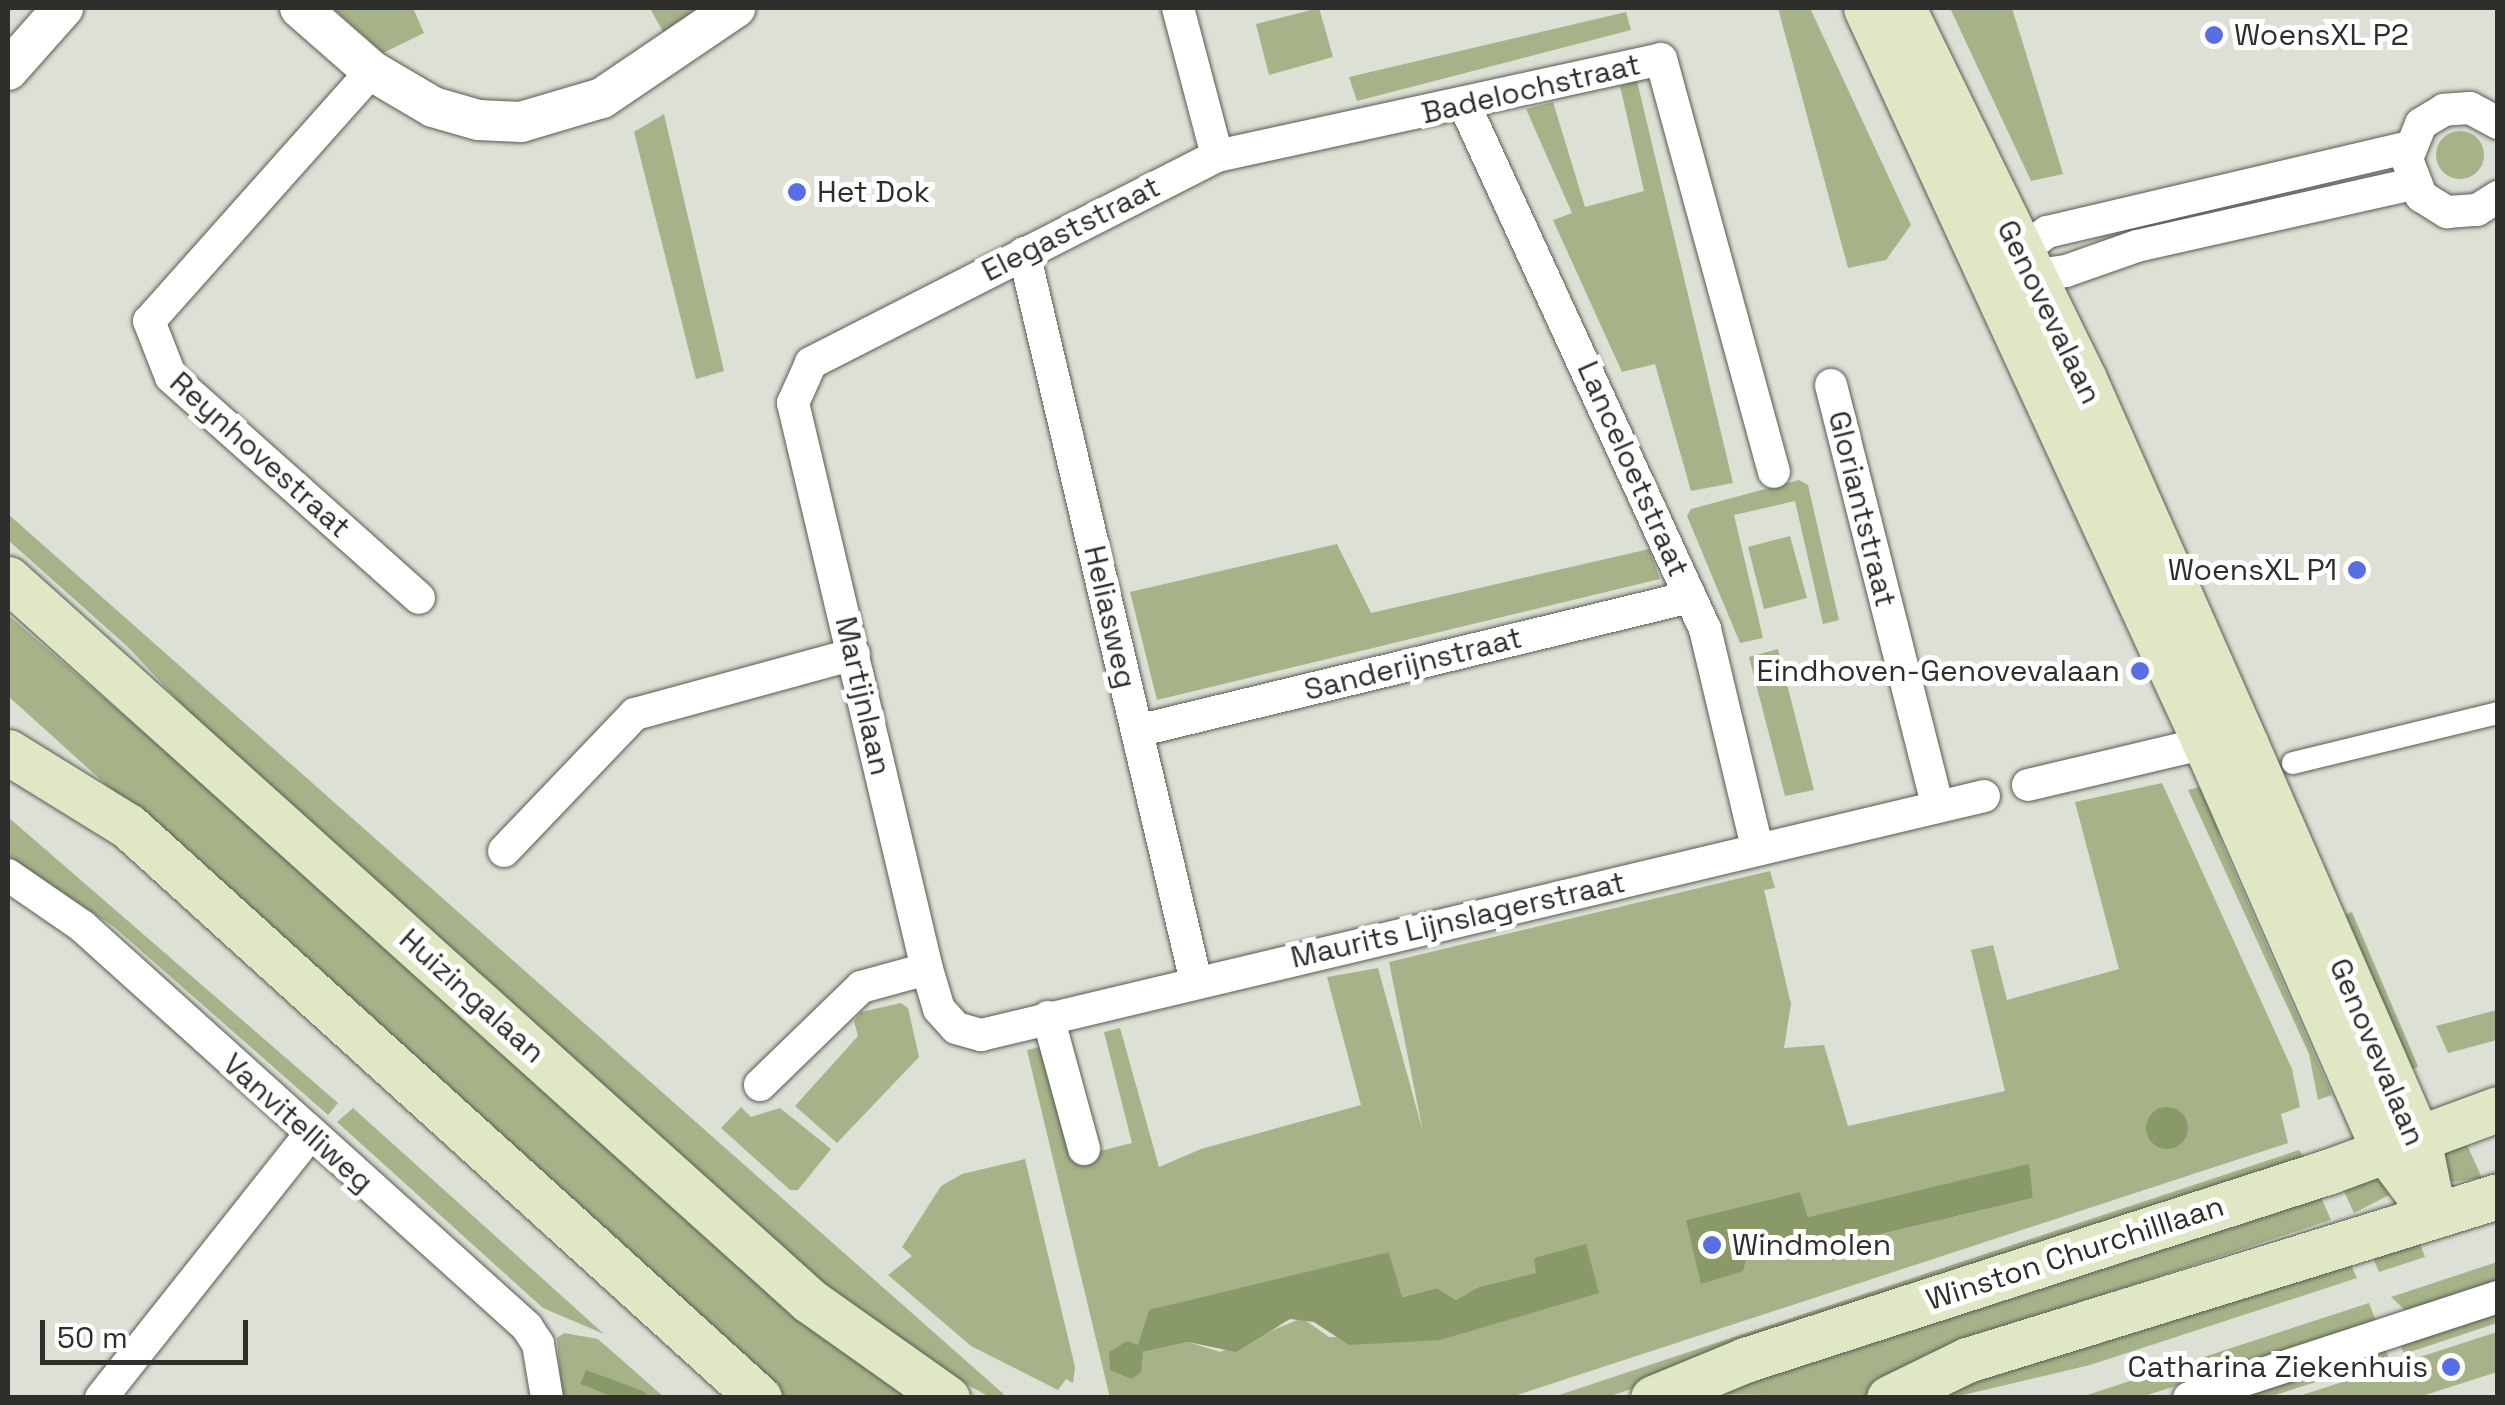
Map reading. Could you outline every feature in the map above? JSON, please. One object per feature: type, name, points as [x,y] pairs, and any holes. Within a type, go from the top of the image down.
[{"type":"main road","name":"Genovevalaan","points":[[1866,8],[2030,262],[2206,743],[2434,1214]]},
{"type":"main road","name":"Genovevalaan","points":[[1903,8],[1996,206],[2030,262],[2084,380],[2401,1144]]},
{"type":"main road","name":"Huizingalaan","points":[[8,579],[810,1301],[947,1398]]},
{"type":"main road","points":[[8,752],[128,826],[760,1398]]},
{"type":"main road","name":"Winston Churchilllaan","points":[[1653,1398],[1745,1360],[2498,1109]]},
{"type":"main road","points":[[1889,1398],[1967,1360],[2498,1196]]},
{"type":"street","points":[[8,70],[63,8]]},
{"type":"street","points":[[300,8],[372,71],[433,107],[478,120],[544,120],[602,98],[735,8]]},
{"type":"street","points":[[1178,8],[1216,156]]},
{"type":"street","name":"Badelochstraat","points":[[1216,156],[1465,106],[1661,59],[1774,472]]},
{"type":"street","name":"Reynhovestraat","points":[[372,71],[150,322],[171,376],[418,598]]},
{"type":"street","name":"Lanceloetstraat","points":[[1465,106],[1705,629],[1757,848]]},
{"type":"street","points":[[2498,123],[2470,108],[2444,110],[2422,124],[2409,147],[2413,184],[2447,212],[2477,210],[2498,197]]},
{"type":"street","points":[[2030,262],[2409,147]]},
{"type":"street","name":"Elegaststraat","points":[[797,382],[811,363],[1216,156]]},
{"type":"street","points":[[2030,262],[2137,246],[2413,184]]},
{"type":"street","name":"Heliasweg","points":[[1024,253],[1196,982]]},
{"type":"street","name":"Martijnlaan","points":[[797,382],[792,403],[939,1009]]},
{"type":"street","name":"Gloriantstraat","points":[[1831,386],[1938,807]]},
{"type":"street","name":"Sanderijnstraat","points":[[1137,731],[1690,597]]},
{"type":"street","points":[[504,850],[635,714],[854,654]]},
{"type":"street","points":[[2293,763],[2498,714]]},
{"type":"street","points":[[2028,786],[2206,743]]},
{"type":"street","name":"Maurits Lijnslagerstraat","points":[[939,1009],[956,1028],[981,1034],[1984,796]]},
{"type":"street","name":"Vanvitelliweg","points":[[8,876],[82,926],[526,1327],[543,1361],[547,1398]]},
{"type":"street","points":[[760,1085],[861,987],[927,968]]},
{"type":"street","points":[[1048,1017],[1084,1149]]},
{"type":"street","points":[[100,1398],[310,1134]]},
{"type":"street","points":[[2188,1398],[2498,1298]]},
{"type":"shaded area","points":[[333,8],[413,8],[424,33],[383,53]]},
{"type":"shaded area","points":[[650,8],[697,8],[663,32]]},
{"type":"shaded area","points":[[1319,8],[1333,57],[1269,75],[1256,24]]},
{"type":"shaded area","points":[[1778,8],[1810,8],[1911,225],[1886,260],[1848,268]]},
{"type":"shaded area","points":[[1950,8],[2012,8],[2063,174],[2031,181]]},
{"type":"shaded area","points":[[1626,12],[1631,30],[1357,101],[1349,77]]},
{"type":"shaded area","points":[[1637,81],[1733,483],[1691,491],[1655,364],[1622,372],[1553,220],[1572,213],[1526,109],[1553,102],[1585,207],[1644,191],[1620,86]]},
{"type":"shaded area","points":[[664,114],[724,371],[696,379],[634,132]]},
{"type":"shaded area","points":[[2460,131],[2477,138],[2484,155],[2477,172],[2460,179],[2443,172],[2436,155],[2443,138]]},
{"type":"shaded area","points":[[1799,480],[1808,485],[1839,620],[1823,624],[1795,501],[1734,515],[1763,638],[1740,643],[1687,516],[1691,509]]},
{"type":"shaded area","points":[[8,514],[1007,1397],[990,1397],[881,1338],[249,777],[129,648],[8,540]]},
{"type":"shaded area","points":[[1790,536],[1807,598],[1764,609],[1748,547]]},
{"type":"shaded area","points":[[1337,544],[1371,613],[1649,549],[1660,579],[1157,700],[1130,592]]},
{"type":"shaded area","points":[[8,615],[917,1397],[784,1397],[8,696]]},
{"type":"shaded area","points":[[1778,649],[1814,790],[1785,796],[1749,657]]},
{"type":"shaded area","points":[[2162,783],[2292,1069],[2300,1107],[2281,1114],[2288,1143],[1511,1397],[1110,1398],[1027,1050],[1049,1045],[1084,1155],[1132,1143],[1104,1032],[1120,1028],[1159,1167],[1201,1149],[1361,1105],[1327,977],[1378,968],[1423,1132],[1389,962],[1770,871],[1775,888],[1764,890],[1791,1004],[1784,1048],[1824,1045],[1848,1126],[2005,1091],[1971,950],[1993,945],[2007,1000],[2119,969],[2075,802]],"holes":[[[2028,1165],[2033,1198],[1801,1253],[1765,1238],[1743,1255],[1686,1220],[1800,1192],[1808,1217]],[[1389,1252],[1401,1297],[1437,1288],[1456,1300],[1471,1296],[1479,1287],[1537,1273],[1534,1257],[1599,1292],[1441,1340],[1329,1337],[1302,1318],[1220,1352],[1188,1342],[1143,1352],[1127,1341],[1138,1346],[1148,1327]]]},
{"type":"shaded area","points":[[2210,784],[2220,839],[2332,1095],[2318,1100],[2309,1054],[2188,790]]},
{"type":"shaded area","points":[[8,817],[338,1103],[328,1115],[114,927],[8,856]]},
{"type":"shaded area","points":[[2352,912],[2416,1068],[2403,1072],[2344,915]]},
{"type":"shaded area","points":[[901,1003],[908,1008],[919,1057],[837,1143],[795,1106],[858,1036],[854,1021],[861,1012]]},
{"type":"shaded area","points":[[2497,1010],[2497,1040],[2448,1053],[2436,1026]]},
{"type":"shaded area","points":[[741,1107],[751,1117],[780,1108],[831,1149],[798,1190],[790,1190],[721,1128]]},
{"type":"shaded area","points":[[2167,1107],[2182,1113],[2188,1128],[2182,1143],[2167,1149],[2152,1143],[2146,1128],[2152,1113]]},
{"type":"shaded area","points":[[353,1108],[604,1334],[543,1308],[337,1122]]},
{"type":"shaded area","points":[[2463,1136],[2482,1178],[2452,1182],[2442,1177],[2435,1144]]},
{"type":"shaded area","points":[[2299,1150],[2305,1159],[1868,1312],[1607,1397],[1550,1398]]},
{"type":"shaded area","points":[[1025,1159],[1075,1367],[1073,1383],[1066,1379],[1058,1390],[971,1346],[888,1275],[912,1256],[902,1247],[941,1186],[962,1174]]},
{"type":"shaded area","points":[[2375,1163],[2389,1195],[2354,1213],[2337,1176]]},
{"type":"shaded area","points":[[2029,1164],[2033,1198],[1801,1253],[1765,1239],[1750,1245],[1743,1271],[1701,1284],[1686,1220],[1800,1192],[1808,1217]]},
{"type":"shaded area","points":[[2315,1183],[2331,1220],[2004,1327],[1868,1397],[1713,1394]]},
{"type":"shaded area","points":[[2417,1236],[2425,1257],[2379,1272],[2370,1251]]},
{"type":"shaded area","points":[[1586,1244],[1599,1293],[1441,1340],[1349,1345],[1314,1322],[1290,1319],[1236,1352],[1188,1342],[1143,1352],[1141,1372],[1132,1379],[1110,1370],[1109,1352],[1127,1341],[1138,1345],[1149,1310],[1389,1252],[1402,1297],[1437,1288],[1456,1300],[1479,1287],[1536,1273],[1534,1258]]},
{"type":"shaded area","points":[[2348,1258],[2357,1278],[2090,1365],[1959,1396],[1904,1397]]},
{"type":"shaded area","points":[[2497,1262],[2497,1283],[2407,1312],[2391,1297]]},
{"type":"shaded area","points":[[2369,1303],[2376,1321],[2208,1376],[2141,1397],[2078,1398]]},
{"type":"shaded area","points":[[2497,1311],[2497,1323],[2404,1354],[2400,1343]]},
{"type":"shaded area","name":"Catharina Ziekenhuis","points":[[2497,1332],[2497,1372],[2419,1397],[2296,1397]]},
{"type":"shaded area","points":[[564,1333],[598,1339],[664,1397],[580,1384],[612,1397],[562,1397],[557,1338]]},
{"type":"shaded area","points":[[2385,1347],[2389,1359],[2269,1397],[2228,1398]]},
{"type":"shaded area","points":[[586,1370],[650,1397],[612,1397],[580,1384]]},
{"type":"place","name":"WoensXL P2","points":[[2214,35]]},
{"type":"place","name":"Het Dok","points":[[797,192]]},
{"type":"place","name":"WoensXL P1","points":[[2357,570]]},
{"type":"place","name":"Eindhoven-Genovevalaan","points":[[2140,671]]},
{"type":"place","name":"Windmolen","points":[[1712,1245]]},
{"type":"place","name":"Catharina Ziekenhuis","points":[[2451,1367]]}]
